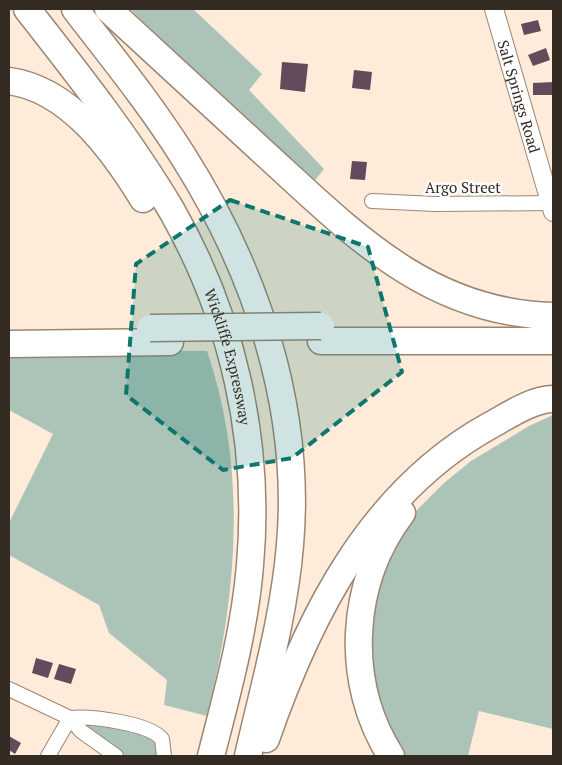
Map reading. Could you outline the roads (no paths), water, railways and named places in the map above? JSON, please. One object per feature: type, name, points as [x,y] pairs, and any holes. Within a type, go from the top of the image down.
[{"type":"highway","name":"Wickliffe Expressway","points":[[27,9],[98,100],[157,187],[199,264],[232,352],[247,430],[251,477],[252,521],[250,564],[245,610],[211,756]]},
{"type":"highway","points":[[75,9],[129,79],[198,180],[234,247],[249,282],[277,374],[290,458],[292,488],[290,544],[284,597],[248,756]]},
{"type":"highway","points":[[108,9],[370,248],[410,273],[461,298],[547,328]]},
{"type":"highway","points":[[9,80],[32,86],[52,96],[80,118],[100,141],[128,176],[160,227],[189,281],[206,319],[218,352],[231,407],[239,478],[240,584],[234,660]]},
{"type":"highway","points":[[9,328],[160,335]]},
{"type":"highway","points":[[9,344],[160,335],[547,328]]},
{"type":"highway","points":[[260,756],[298,655],[315,617],[346,564],[376,522],[411,483],[446,454],[494,423],[544,399],[553,399]]},
{"type":"highway","points":[[391,756],[374,726],[367,704],[361,676],[358,638],[364,595],[380,550],[401,514],[434,480],[484,442],[553,404]]},
{"type":"street","name":"Salt Springs Road","points":[[494,9],[552,206]]},
{"type":"street","name":"Argo Street","points":[[372,201],[552,206]]},
{"type":"street","points":[[9,689],[70,718],[88,736],[116,756]]},
{"type":"street","points":[[70,718],[88,716],[153,731],[162,739],[164,756]]},
{"type":"street","points":[[48,756],[70,718]]}]
